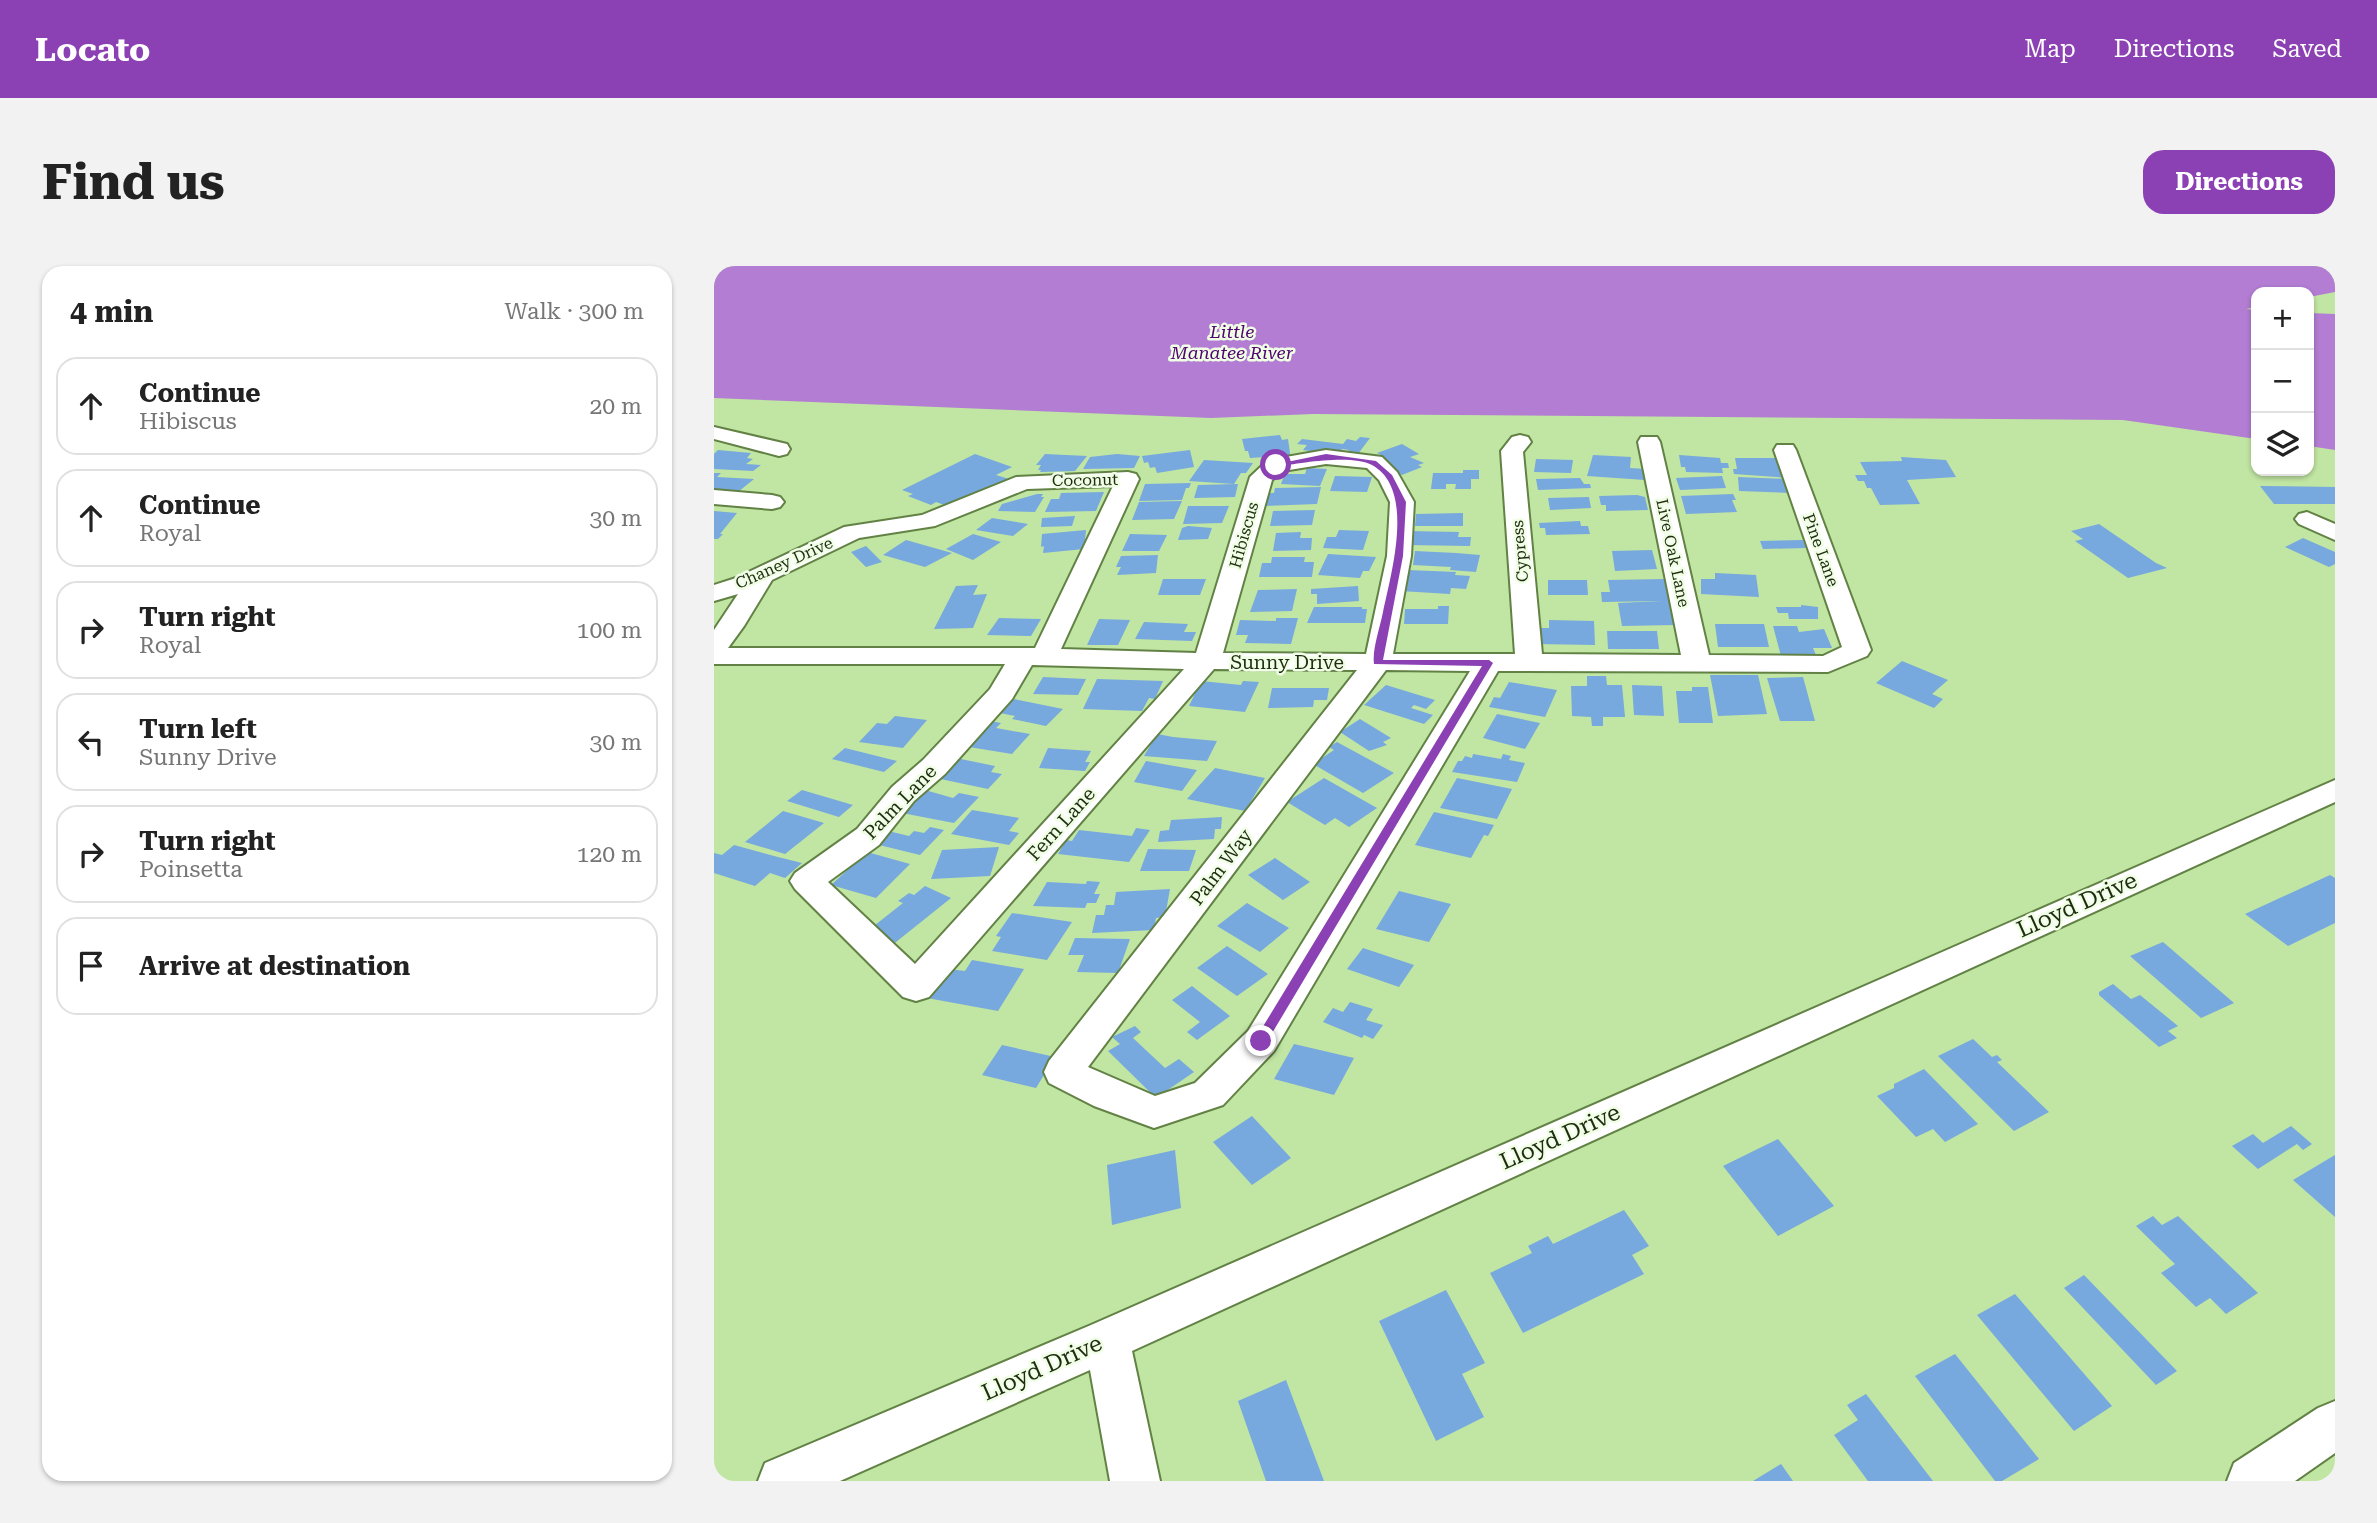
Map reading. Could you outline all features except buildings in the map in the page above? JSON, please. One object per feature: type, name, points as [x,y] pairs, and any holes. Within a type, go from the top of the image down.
[{"type":"street","points":[[714,433],[779,449]]},
{"type":"street","name":"Cypress","points":[[1520,442],[1512,451],[1530,663]]},
{"type":"street","name":"Live Oak Lane","points":[[1649,442],[1697,664]]},
{"type":"street","name":"Pine Lane","points":[[1785,450],[1857,649]]},
{"type":"street","name":"Hibiscus","points":[[1207,661],[1261,477],[1276,465],[1326,457],[1374,462],[1389,477],[1402,502],[1399,556],[1378,662]]},
{"type":"street","name":"Coconut","points":[[853,532],[927,521],[1024,482],[1128,479],[1034,657]]},
{"type":"street","points":[[714,497],[772,502]]},
{"type":"street","points":[[2307,519],[2335,533]]},
{"type":"street","name":"Chaney Drive","points":[[714,593],[762,575],[853,532]]},
{"type":"street","points":[[714,647],[731,626],[762,575]]},
{"type":"street","name":"Sunny Drive","points":[[714,656],[1828,664],[1857,649]]},
{"type":"street","name":"Palm Lane","points":[[916,987],[807,881],[868,837],[903,794],[942,759],[1034,657]]},
{"type":"street","name":"Fern Lane","points":[[916,987],[1207,661]]},
{"type":"street","name":"Palm Way","points":[[1378,662],[1063,1073],[1108,1095],[1154,1112],[1209,1094],[1261,1041],[1489,663]]},
{"type":"street","name":"Lloyd Drive","points":[[783,1481],[1107,1340],[2335,790]]},
{"type":"street","points":[[1107,1340],[1135,1481]]},
{"type":"street","points":[[2252,1481],[2335,1424]]},
{"type":"water","name":"Little Manatee River","points":[[714,266],[2335,266],[2335,292],[2314,296],[2314,287],[2251,287],[2251,308],[2246,309],[2251,310],[2251,438],[2123,420],[1313,414],[1211,418],[714,398]]},
{"type":"water","points":[[2314,313],[2335,314],[2335,450],[2314,447]]},
{"type":"route","points":[[1261,1041],[1489,663],[1378,662],[1399,556],[1402,502],[1389,477],[1374,462],[1326,457],[1276,465]]}]
